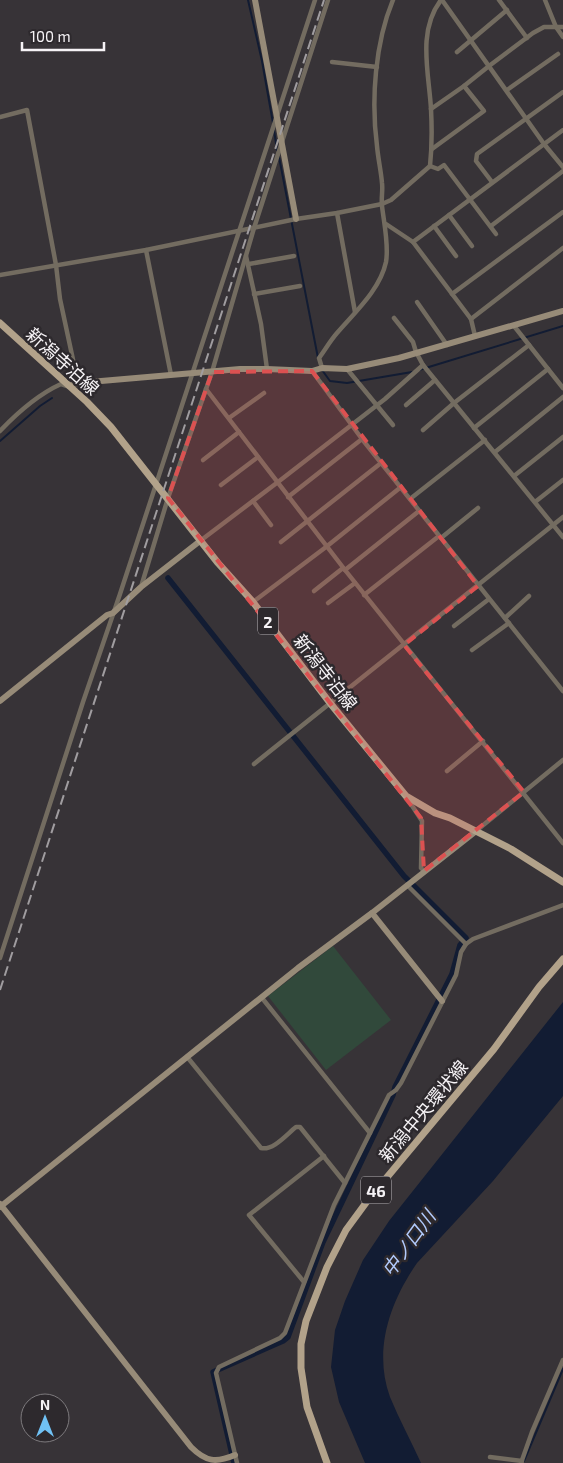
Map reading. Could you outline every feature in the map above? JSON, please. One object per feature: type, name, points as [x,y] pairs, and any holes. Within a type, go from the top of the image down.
[{"type":"main road","name":"新潟寺泊線","points":[[0,324],[111,427],[200,540],[253,602],[330,703],[406,796],[435,813],[450,818],[511,850],[563,882]]},
{"type":"main road","name":"新潟中央環状線","points":[[327,1463],[307,1407],[300,1368],[301,1344],[307,1316],[328,1267],[346,1230],[368,1200],[494,1050],[539,987],[563,959]]},
{"type":"street","points":[[255,0],[296,219]]},
{"type":"street","points":[[0,958],[315,0]]},
{"type":"street","points":[[141,587],[168,498],[212,372],[254,228],[328,0]]},
{"type":"street","points":[[322,368],[319,358],[376,287],[386,262],[386,224],[382,204],[383,185],[376,144],[375,107],[376,67],[386,15],[392,0]]},
{"type":"street","points":[[0,275],[146,250],[296,219],[382,204],[391,200],[430,166],[432,149],[431,109],[426,40],[433,12],[441,0],[544,144],[563,167]]},
{"type":"street","points":[[499,0],[527,38]]},
{"type":"street","points":[[544,0],[556,27],[563,37]]},
{"type":"street","points":[[457,52],[507,10]]},
{"type":"street","points":[[431,109],[544,27],[563,27]]},
{"type":"street","points":[[507,90],[558,54]]},
{"type":"street","points":[[332,62],[376,67]]},
{"type":"street","points":[[432,149],[484,111],[464,86]]},
{"type":"street","points":[[492,182],[476,161],[477,154],[563,92]]},
{"type":"street","points":[[0,116],[27,110],[56,265],[60,299],[78,384]]},
{"type":"street","points":[[413,242],[563,130]]},
{"type":"street","points":[[430,166],[438,169],[444,165],[496,234]]},
{"type":"street","points":[[491,226],[563,171]]},
{"type":"street","points":[[452,294],[563,212]]},
{"type":"street","points":[[337,213],[355,312]]},
{"type":"street","points":[[449,215],[472,246]]},
{"type":"street","points":[[386,224],[413,242],[471,319],[475,336]]},
{"type":"street","points":[[434,226],[456,256]]},
{"type":"street","points":[[471,319],[563,248]]},
{"type":"street","points":[[146,250],[171,375]]},
{"type":"street","points":[[246,254],[261,324],[267,368]]},
{"type":"street","points":[[249,264],[294,256]]},
{"type":"street","points":[[254,294],[300,286]]},
{"type":"street","points":[[417,302],[447,345]]},
{"type":"street","points":[[0,431],[19,411],[37,397],[61,384],[69,386],[192,373],[267,368],[312,371],[322,368],[347,369],[399,358],[563,311]]},
{"type":"street","points":[[394,318],[413,342],[424,366],[563,537]]},
{"type":"street","points":[[514,326],[563,388]]},
{"type":"street","points":[[423,430],[454,403],[529,345]]},
{"type":"street","points":[[0,701],[113,613],[141,587],[200,540],[278,482],[424,366]]},
{"type":"street","points":[[347,369],[393,425]]},
{"type":"street","points":[[474,428],[548,369]]},
{"type":"street","points":[[312,371],[362,439],[563,691]]},
{"type":"street","points":[[406,405],[436,380]]},
{"type":"street","points":[[206,389],[326,547],[563,843]]},
{"type":"street","points":[[229,418],[264,394]]},
{"type":"street","points":[[495,452],[563,397]]},
{"type":"street","points":[[203,460],[239,432]]},
{"type":"street","points":[[514,476],[563,437]]},
{"type":"street","points":[[288,498],[362,439]]},
{"type":"street","points":[[410,499],[485,440]]},
{"type":"street","points":[[222,485],[258,457]]},
{"type":"street","points":[[280,542],[381,463]]},
{"type":"street","points":[[535,502],[563,480]]},
{"type":"street","points":[[253,602],[401,487]]},
{"type":"street","points":[[253,501],[271,525]]},
{"type":"street","points":[[364,595],[478,508]]},
{"type":"street","points":[[314,591],[419,510]]},
{"type":"street","points":[[254,764],[563,517]]},
{"type":"street","points":[[328,603],[355,583]]},
{"type":"street","points":[[505,618],[529,596]]},
{"type":"street","points":[[454,626],[489,599]]},
{"type":"street","points":[[472,650],[508,623]]},
{"type":"street","points":[[447,771],[483,741]]},
{"type":"street","points":[[235,1455],[220,1461],[203,1460],[1,1206],[298,968],[372,913],[563,760]]},
{"type":"street","points":[[406,796],[422,821],[421,868],[424,872]]},
{"type":"street","points":[[407,885],[466,944]]},
{"type":"street","points":[[237,1463],[216,1373],[219,1367],[280,1338],[285,1332],[334,1206],[390,1093],[396,1090],[401,1083],[456,975],[461,952],[466,944],[473,940],[563,905]]},
{"type":"street","points":[[372,913],[442,1001]]},
{"type":"street","points":[[262,998],[370,1133]]},
{"type":"street","points":[[188,1058],[261,1148],[271,1147],[296,1127],[300,1127],[345,1183]]},
{"type":"street","points":[[304,1282],[249,1215],[280,1193],[324,1156]]},
{"type":"street","points":[[490,1456],[521,1462],[563,1360]]},
{"type":"highlighted area","points":[[312,371],[478,586],[404,645],[524,792],[424,871],[421,818],[168,498],[212,372]]},
{"type":"green space","points":[[333,946],[391,1020],[326,1070],[268,996]]},
{"type":"water","name":"中ノ口川","points":[[563,1002],[563,1096],[493,1181],[417,1263],[407,1278],[392,1310],[384,1344],[383,1362],[385,1379],[390,1397],[421,1463],[365,1463],[339,1402],[331,1367],[335,1330],[345,1301],[363,1260],[389,1221]]},
{"type":"waterway","points":[[248,0],[262,61],[273,123]]},
{"type":"waterway","points":[[274,130],[277,150]]},
{"type":"waterway","points":[[279,157],[318,358]]},
{"type":"waterway","points":[[419,370],[563,326]]},
{"type":"waterway","points":[[322,370],[330,381],[347,383],[412,372]]},
{"type":"waterway","points":[[0,441],[52,398]]},
{"type":"waterway","points":[[168,578],[404,876],[466,938],[460,945],[452,974],[395,1087],[393,1095],[323,1242],[288,1337],[283,1341],[213,1372],[234,1463]]},
{"type":"waterway","points":[[524,1461],[563,1369]]},
{"type":"railway","points":[[0,990],[324,0]]}]
